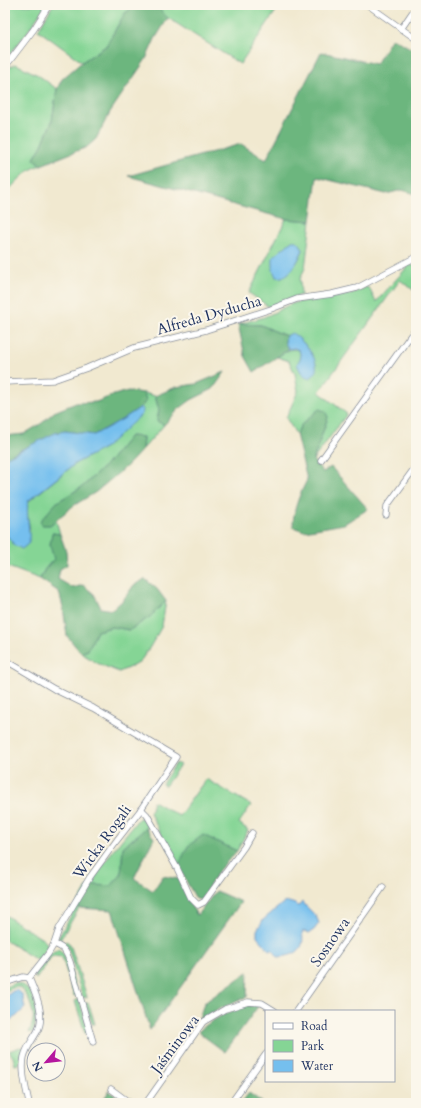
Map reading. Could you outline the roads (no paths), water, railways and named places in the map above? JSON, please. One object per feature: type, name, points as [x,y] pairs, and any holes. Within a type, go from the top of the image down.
[{"type":"street","points":[[5,67],[34,29],[49,5]]},
{"type":"street","points":[[368,5],[416,39]]},
{"type":"street","points":[[401,29],[416,7]]},
{"type":"street","name":"Alfreda Dyducha","points":[[5,382],[53,380],[87,368],[134,348],[206,330],[297,299],[332,294],[357,288],[416,257]]},
{"type":"street","points":[[321,460],[416,328]]},
{"type":"street","points":[[386,515],[387,506],[416,466]]},
{"type":"street","name":"Wicka Rogali","points":[[5,660],[54,689],[93,708],[176,757],[141,809],[90,877],[59,929],[54,944],[48,954],[29,978]]},
{"type":"street","points":[[141,809],[147,816],[177,868],[192,898],[198,905],[204,902],[244,847],[252,833]]},
{"type":"street","name":"Sosnowa","points":[[297,1010],[383,887]]},
{"type":"street","points":[[54,944],[61,946],[68,956],[93,1042]]},
{"type":"street","points":[[5,983],[23,978],[29,978],[40,1008],[41,1020],[38,1030],[24,1055],[23,1067],[29,1103]]},
{"type":"street","name":"Jaśminowa","points":[[146,1103],[203,1022],[225,1009],[248,1002],[262,1003],[273,1010]]},
{"type":"street","points":[[231,1103],[265,1055]]},
{"type":"street","points":[[111,1089],[130,1103]]},
{"type":"water","points":[[292,241],[298,242],[303,250],[296,264],[289,272],[281,277],[276,277],[273,270],[273,257]]},
{"type":"water","points":[[292,333],[297,336],[307,347],[315,361],[315,373],[310,378],[303,375],[297,364],[301,357],[299,350],[294,348],[289,349],[285,343],[286,336]]},
{"type":"water","points":[[141,407],[143,410],[142,414],[106,447],[76,463],[28,501],[27,512],[29,543],[22,549],[14,545],[5,533],[5,458],[55,433],[65,431],[94,435]]},
{"type":"water","points":[[289,902],[297,906],[302,902],[316,916],[319,923],[314,930],[309,933],[304,931],[302,932],[303,938],[301,948],[298,951],[289,955],[278,957],[273,950],[269,950],[257,936],[257,930],[263,920],[283,903]]},
{"type":"water","points":[[17,990],[22,994],[25,1008],[17,1016],[5,1023],[5,997]]}]
